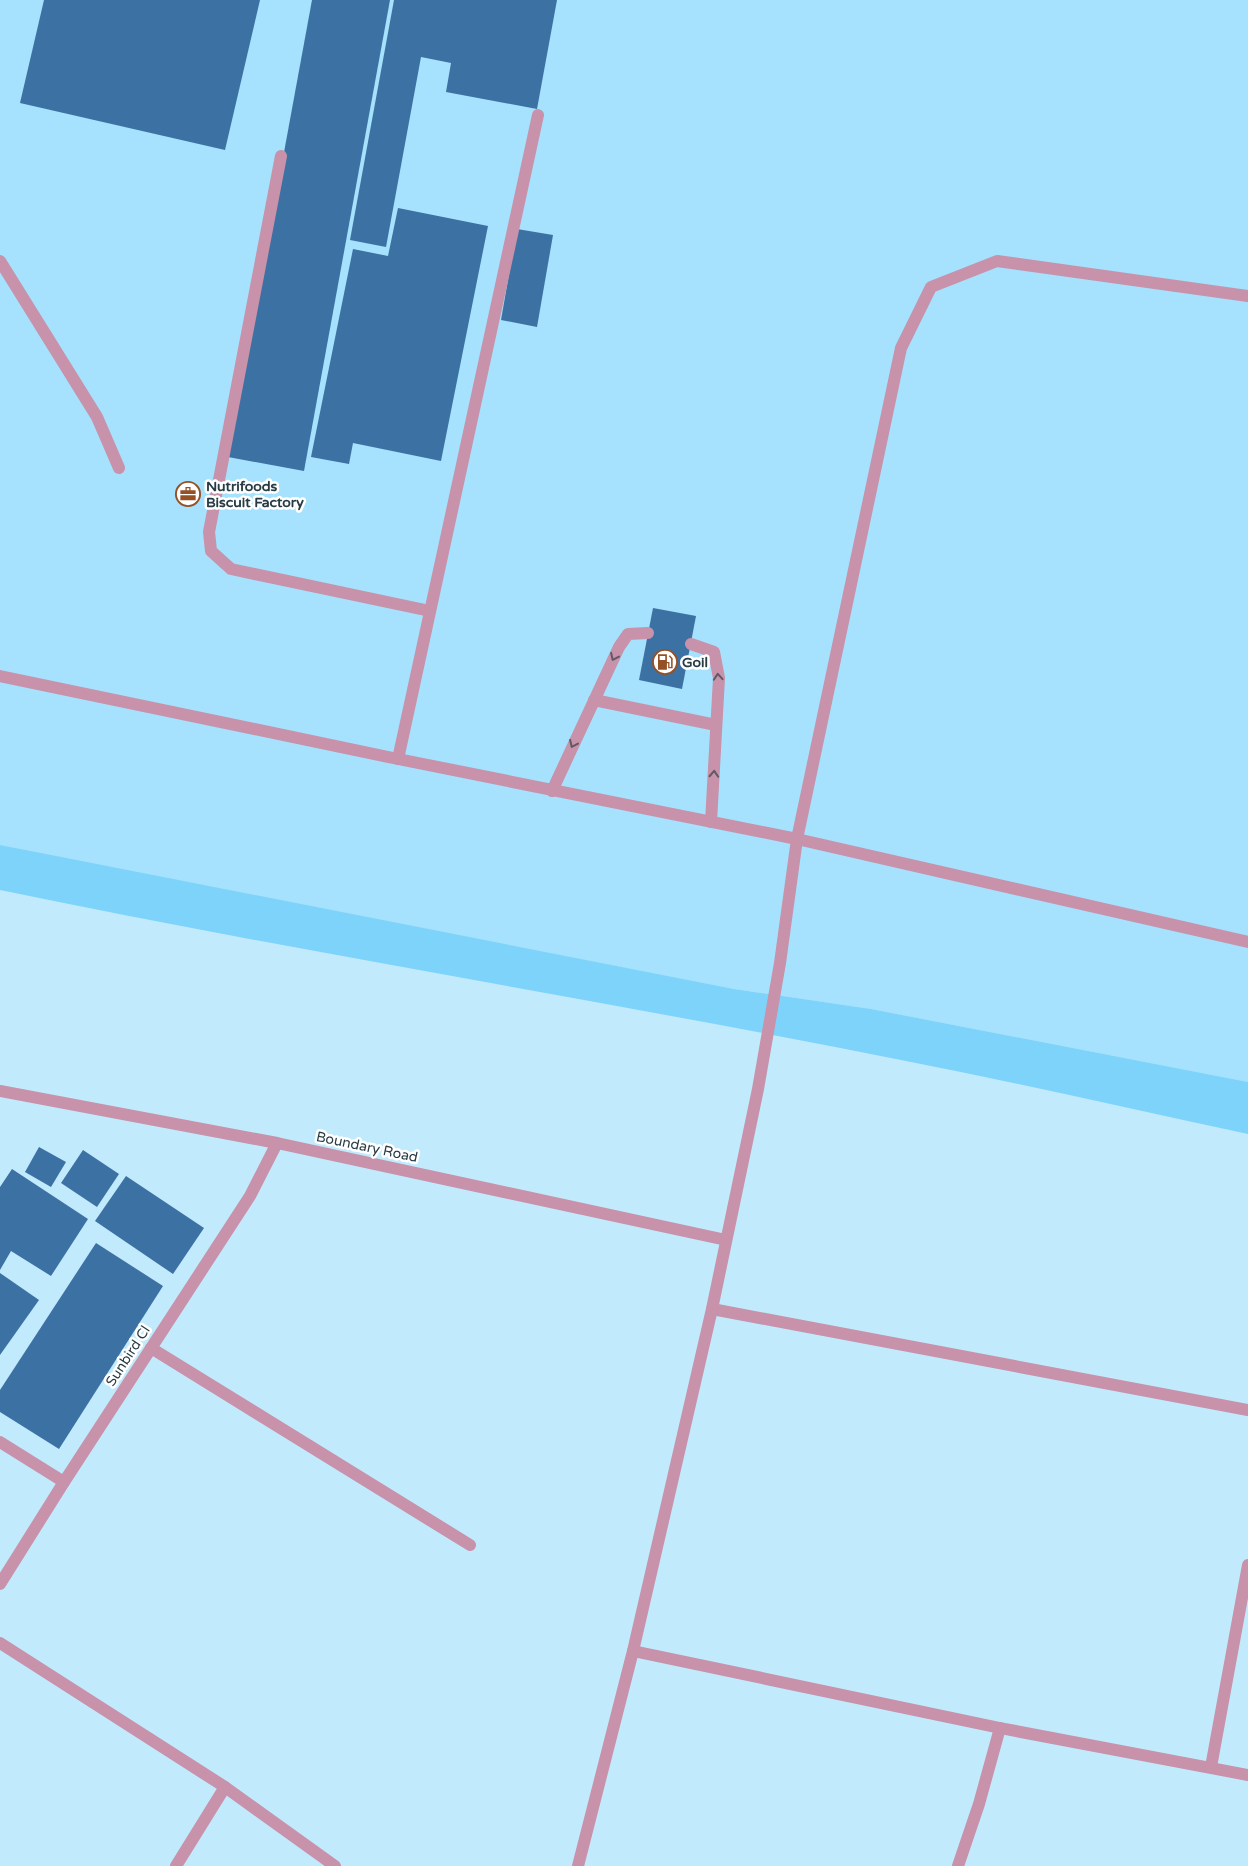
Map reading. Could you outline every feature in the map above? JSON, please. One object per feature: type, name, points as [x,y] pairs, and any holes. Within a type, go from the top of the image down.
[{"type":"street","points":[[398,760],[538,115]]},
{"type":"street","points":[[281,156],[209,532],[211,552],[232,569],[430,611]]},
{"type":"street","points":[[0,261],[97,417],[119,468]]},
{"type":"street","points":[[578,1866],[633,1651],[712,1309],[758,1089],[780,963],[797,840],[901,348],[931,287],[997,261],[1248,296]]},
{"type":"street","points":[[552,791],[618,648],[628,634],[648,634]]},
{"type":"street","points":[[691,644],[714,652],[719,678],[711,822]]},
{"type":"street","points":[[0,676],[398,760],[797,840],[1248,942]]},
{"type":"street","points":[[594,700],[716,725]]},
{"type":"street","name":"Boundary Road","points":[[0,1091],[277,1143],[726,1240]]},
{"type":"street","name":"Sunbird Cl","points":[[0,1584],[250,1196],[277,1143]]},
{"type":"street","points":[[712,1309],[1248,1410]]},
{"type":"street","points":[[151,1348],[470,1545]]},
{"type":"street","points":[[0,1442],[64,1482]]},
{"type":"street","points":[[1211,1767],[1248,1564]]},
{"type":"street","points":[[0,1643],[225,1787],[336,1866]]},
{"type":"street","points":[[633,1651],[1000,1728],[1248,1775]]},
{"type":"street","points":[[958,1866],[979,1804],[1000,1728]]},
{"type":"street","points":[[176,1866],[225,1787]]},
{"type":"shaded area","points":[[0,0],[1248,0],[1248,1082],[871,1009],[734,989],[129,872],[0,845]]},
{"type":"shaded area","points":[[0,845],[734,989],[871,1009],[1248,1082],[1248,1134],[995,1079],[797,1040],[228,935],[0,890]]},
{"type":"building","points":[[44,0],[260,0],[225,150],[20,103]]},
{"type":"building","points":[[312,0],[390,0],[304,471],[228,457]]},
{"type":"building","points":[[394,0],[557,0],[537,109],[446,92],[451,63],[421,57],[386,247],[350,240]]},
{"type":"building","points":[[398,208],[488,226],[441,461],[353,443],[349,464],[311,457],[353,249],[388,256]]},
{"type":"building","points":[[517,229],[553,235],[537,327],[501,320]]},
{"type":"building","name":"Goil","points":[[653,608],[696,616],[682,689],[639,680]]},
{"type":"building","points":[[39,1147],[66,1162],[51,1187],[25,1172]]},
{"type":"building","points":[[83,1150],[119,1174],[97,1207],[61,1183]]},
{"type":"building","points":[[12,1169],[88,1219],[51,1276],[11,1251],[0,1270],[0,1187]]},
{"type":"building","points":[[126,1176],[204,1228],[173,1274],[95,1221]]},
{"type":"building","points":[[96,1243],[163,1286],[59,1449],[0,1412],[0,1390]]},
{"type":"building","points":[[0,1273],[39,1300],[0,1355]]},
{"type":"place","name":"Nutrifoods Biscuit Factory","points":[[188,494]]},
{"type":"place","name":"Goil","points":[[665,662]]}]
